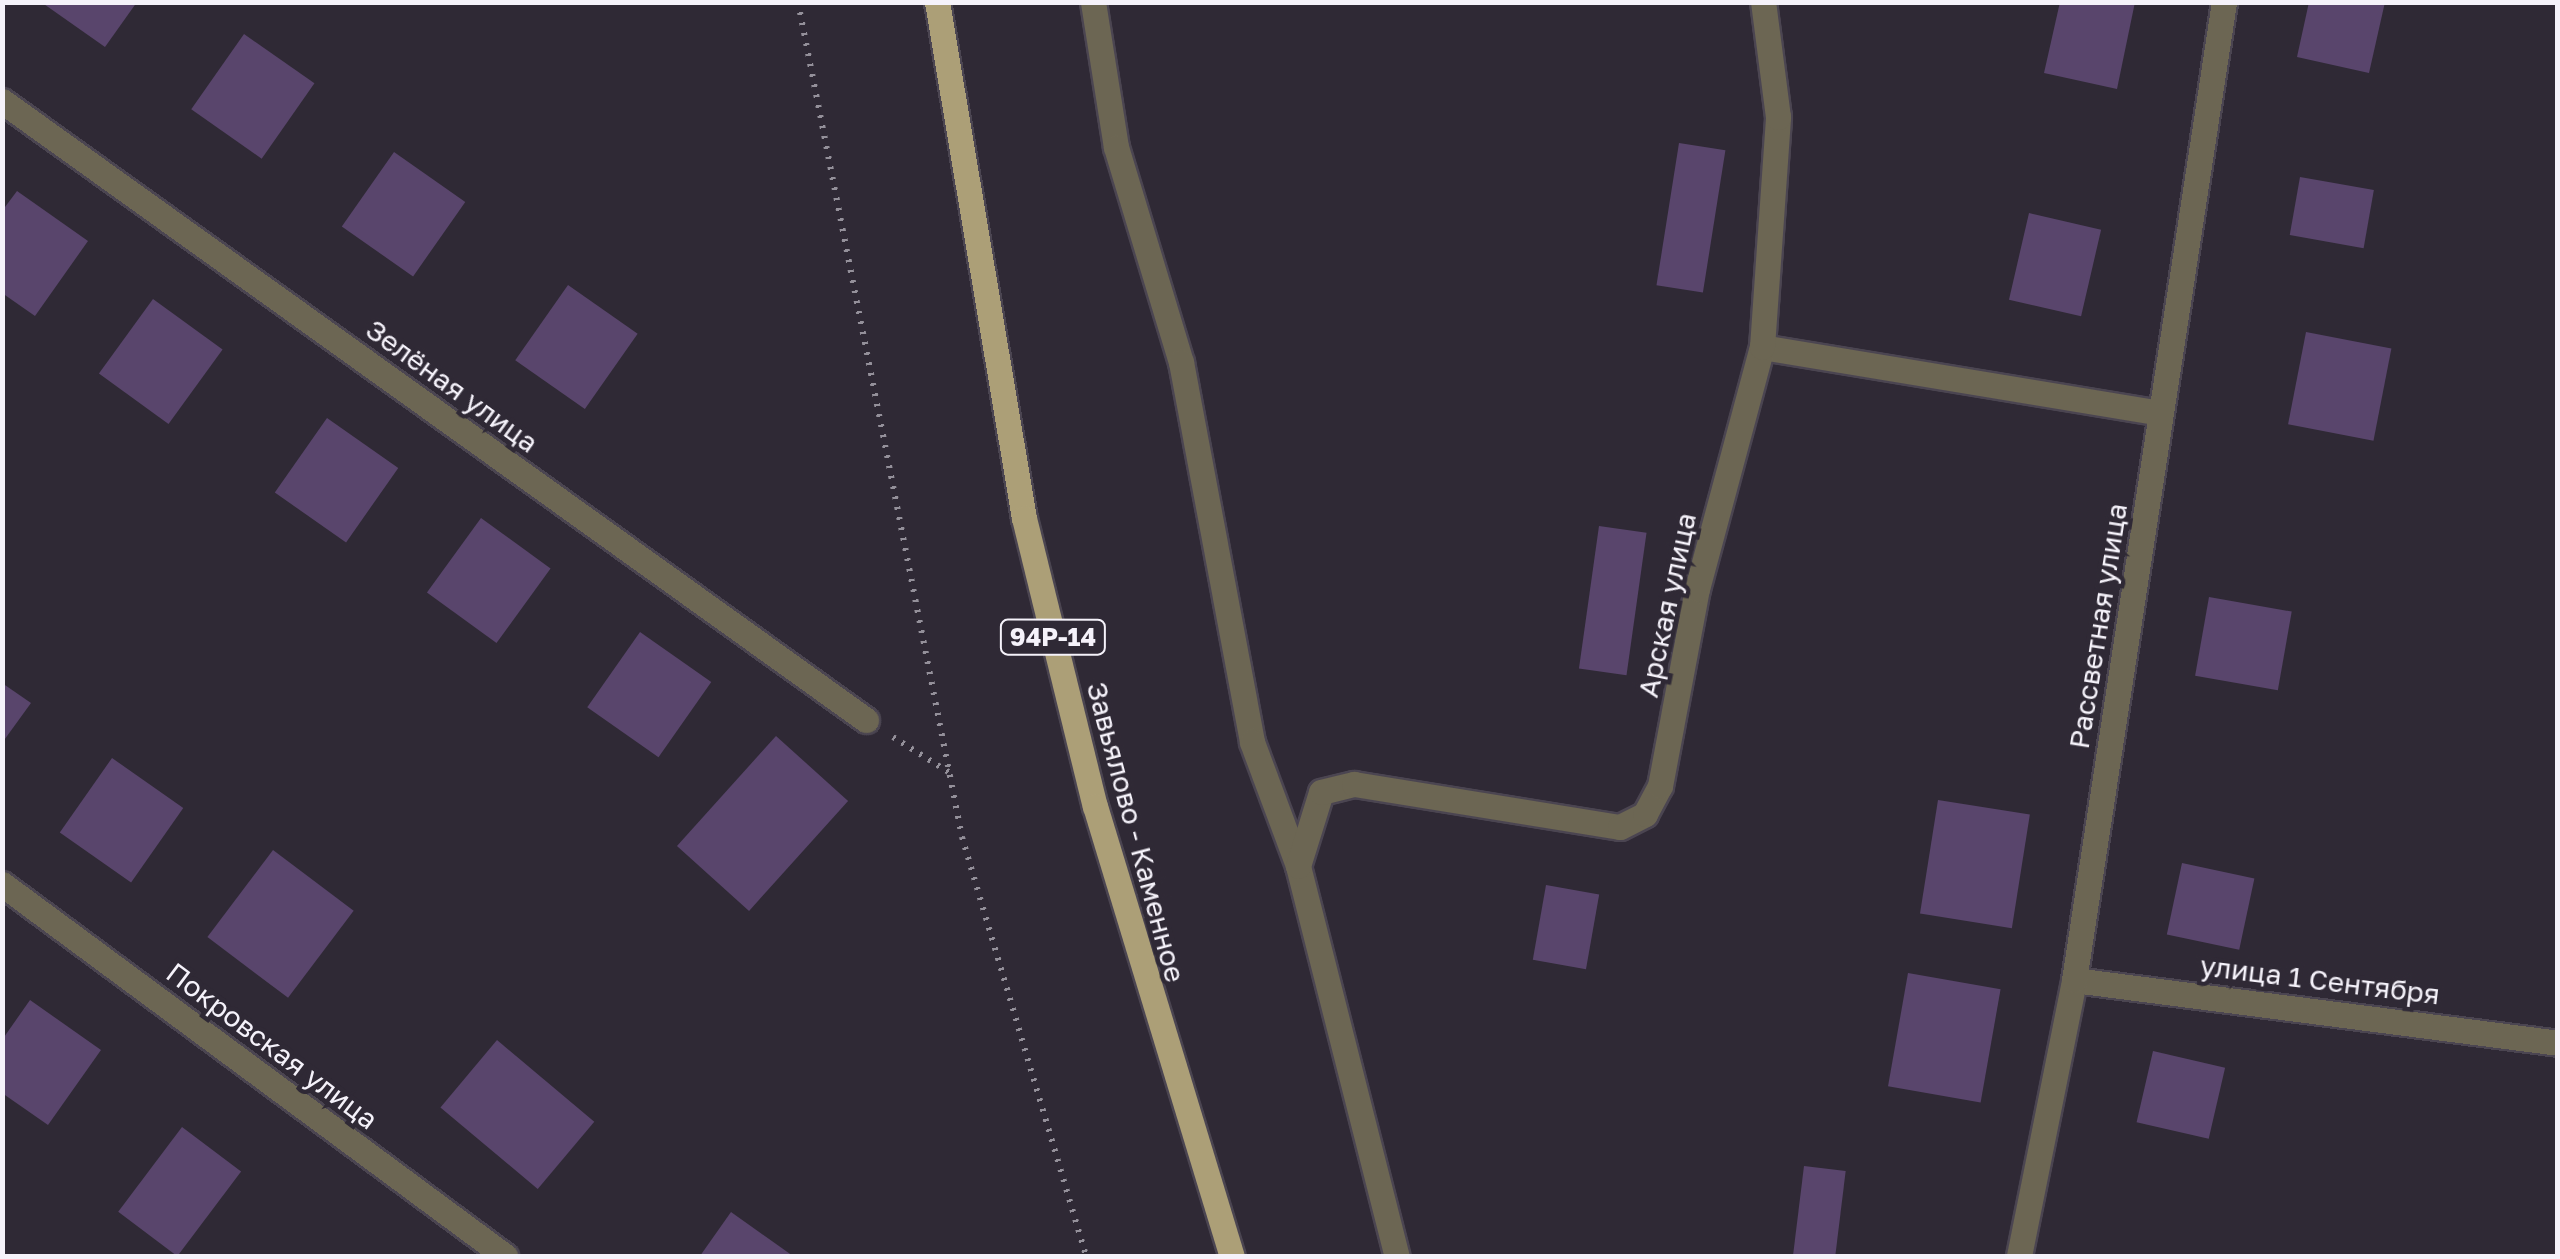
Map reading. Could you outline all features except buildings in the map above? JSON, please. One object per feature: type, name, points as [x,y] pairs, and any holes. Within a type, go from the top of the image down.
[{"type":"main road","name":"Завьялово - Каменное","points":[[936,2],[1024,518],[1095,806],[1232,1256]]},
{"type":"street","name":"Арская улица","points":[[1298,866],[1321,792],[1354,784],[1576,824],[1620,827],[1645,814],[1660,786],[1697,589],[1762,348],[1778,117],[1763,2]]},
{"type":"street","name":"Рассветная улица","points":[[2018,1256],[2074,980],[2224,2]]},
{"type":"street","points":[[1099,10],[1116,147],[1180,362],[1252,742],[1298,866],[1397,1256]]},
{"type":"street","name":"Зелёная улица","points":[[2,101],[866,720]]},
{"type":"street","points":[[1762,348],[2161,413]]},
{"type":"street","name":"Покровская улица","points":[[2,884],[506,1256]]},
{"type":"street","name":"улица 1 Сентября","points":[[2074,980],[2558,1043]]},
{"type":"path","points":[[798,2],[950,773],[1086,1256]]},
{"type":"path","points":[[866,720],[950,773]]}]
